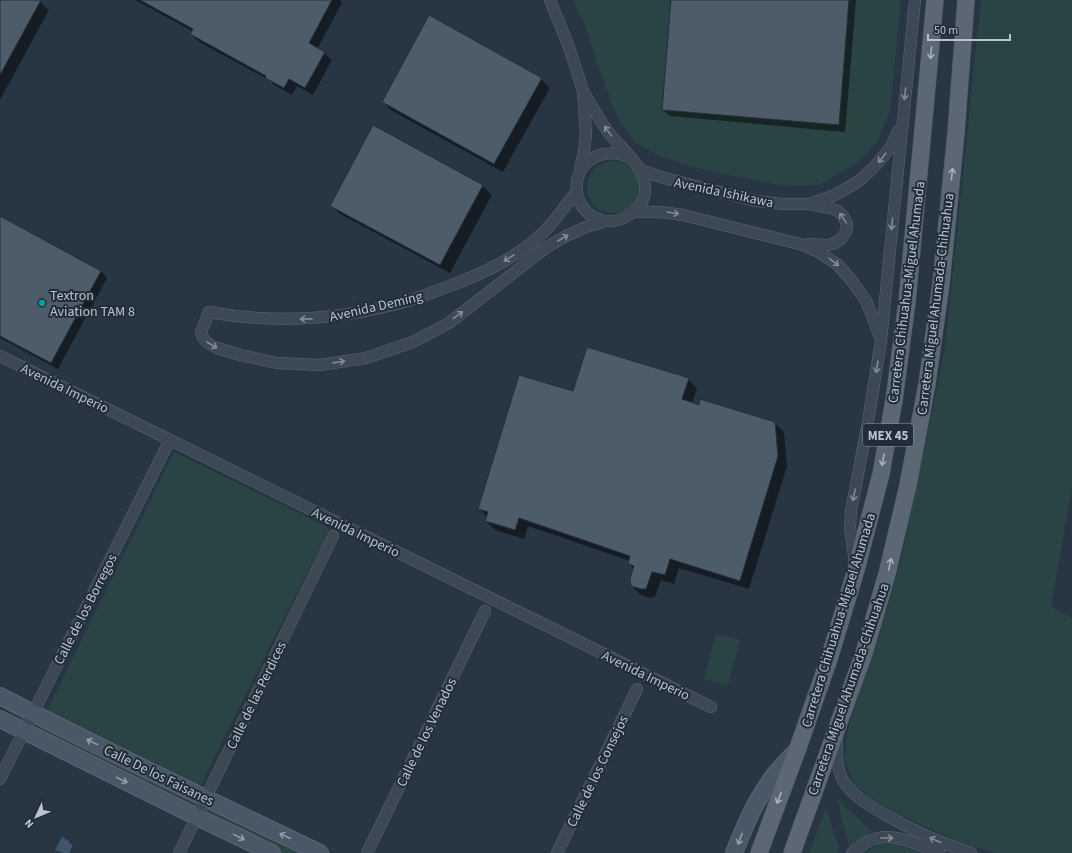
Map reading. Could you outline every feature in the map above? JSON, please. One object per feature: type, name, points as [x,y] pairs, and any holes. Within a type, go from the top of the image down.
[{"type":"main road","name":"Carretera Chihuahua-Miguel Ahumada","points":[[759,853],[829,659],[856,570],[881,474],[895,392],[908,295],[935,0]]},
{"type":"main road","name":"Carretera Miguel Ahumada-Chihuahua","points":[[792,853],[864,652],[887,574],[908,485],[928,384],[941,284],[956,133],[966,0]]},
{"type":"street","points":[[550,0],[569,46],[583,91],[586,133],[584,152],[576,181],[576,192],[586,211],[596,218],[606,221],[625,218],[634,212],[641,203],[645,192],[644,181],[640,170],[608,132],[583,91]]},
{"type":"street","points":[[856,570],[850,528],[851,511],[868,422],[881,341],[915,0]]},
{"type":"street","points":[[809,204],[836,195],[859,181],[876,165],[890,148],[902,125]]},
{"type":"street","points":[[580,171],[587,162],[598,155],[610,153],[622,155],[633,161]]},
{"type":"street","name":"Avenida Ishikawa","points":[[640,170],[664,178],[756,201],[783,204],[809,204]]},
{"type":"street","name":"Avenida Deming","points":[[576,192],[545,232],[525,248],[482,273],[458,283],[404,302],[355,314],[313,319],[273,319],[209,312],[201,332],[203,338],[209,344],[217,348],[240,355],[277,363],[320,365],[366,358],[413,342],[448,323],[547,247],[586,227],[606,221]]},
{"type":"street","points":[[800,244],[828,245],[835,243],[842,238],[846,232],[847,224],[843,216],[838,211],[809,204]]},
{"type":"street","points":[[634,212],[658,212],[683,215],[800,244],[819,252],[838,265],[852,281],[866,301],[874,318],[881,341]]},
{"type":"street","name":"Avenida Imperio","points":[[0,356],[711,707]]},
{"type":"street","name":"Calle de los Borregos","points":[[0,779],[170,440]]},
{"type":"street","name":"Calle de las Perdices","points":[[179,853],[333,536]]},
{"type":"street","name":"Calle de los Venados","points":[[367,853],[485,611]]},
{"type":"street","name":"Calle de los Consejos","points":[[557,853],[637,689]]},
{"type":"street","name":"Calle De los Faisanes","points":[[0,696],[206,799],[320,853]]},
{"type":"street","name":"Calle De los Faisanes","points":[[0,719],[272,853]]},
{"type":"street","points":[[838,724],[837,757],[839,771],[843,781],[852,792],[872,807],[905,826],[941,843],[971,853]]},
{"type":"street","points":[[734,853],[746,822],[757,801],[770,780],[798,748]]},
{"type":"street","points":[[852,853],[867,842],[879,838],[889,837],[900,839],[940,853]]},
{"type":"green space","points":[[573,0],[901,0],[890,111],[878,141],[857,163],[819,185],[784,186],[701,169],[662,157],[634,142],[617,117],[599,69],[585,25]]},
{"type":"green space","points":[[981,0],[1072,0],[1072,487],[1051,607],[1072,618],[1072,853],[996,853],[961,843],[900,815],[869,797],[853,783],[844,758],[848,730],[900,564],[945,348]]},
{"type":"green space","points":[[613,161],[623,163],[631,169],[637,177],[639,187],[637,197],[631,205],[623,211],[613,213],[603,211],[595,205],[589,197],[587,187],[589,177],[595,169],[603,163]]},
{"type":"green space","points":[[174,452],[329,528],[199,788],[46,713]]},
{"type":"green space","points":[[716,634],[740,640],[728,686],[704,679]]},
{"type":"green space","points":[[43,723],[198,800],[193,810],[38,733]]},
{"type":"green space","points":[[837,798],[872,832],[849,847]]},
{"type":"green space","points":[[209,807],[302,853],[282,853],[205,815]]},
{"type":"green space","points":[[826,809],[838,845],[838,853],[809,853]]},
{"type":"green space","points":[[892,843],[918,853],[863,853],[879,844]]},
{"type":"water","points":[[62,837],[73,845],[69,853],[63,853],[55,850]]},
{"type":"building","points":[[0,0],[41,0],[0,75]]},
{"type":"building","points":[[140,0],[332,0],[309,43],[325,52],[305,88],[289,79],[284,88],[265,78],[266,76],[190,34],[193,29]]},
{"type":"building","points":[[671,0],[849,0],[839,125],[662,110]]},
{"type":"building","points":[[429,15],[542,78],[494,164],[382,102]]},
{"type":"building","points":[[373,125],[483,185],[440,265],[330,206]]},
{"type":"building","name":"Textron Aviation TAM 8","points":[[0,216],[101,271],[51,363],[0,336]]},
{"type":"building","points":[[587,347],[689,378],[682,399],[699,405],[700,399],[775,422],[778,456],[740,581],[670,559],[665,575],[652,572],[646,589],[641,589],[631,586],[630,579],[634,566],[628,564],[630,556],[519,518],[515,530],[485,521],[488,512],[478,509],[519,375],[573,391]]},
{"type":"place","name":"Textron Aviation TAM 8","points":[[42,303]]}]
